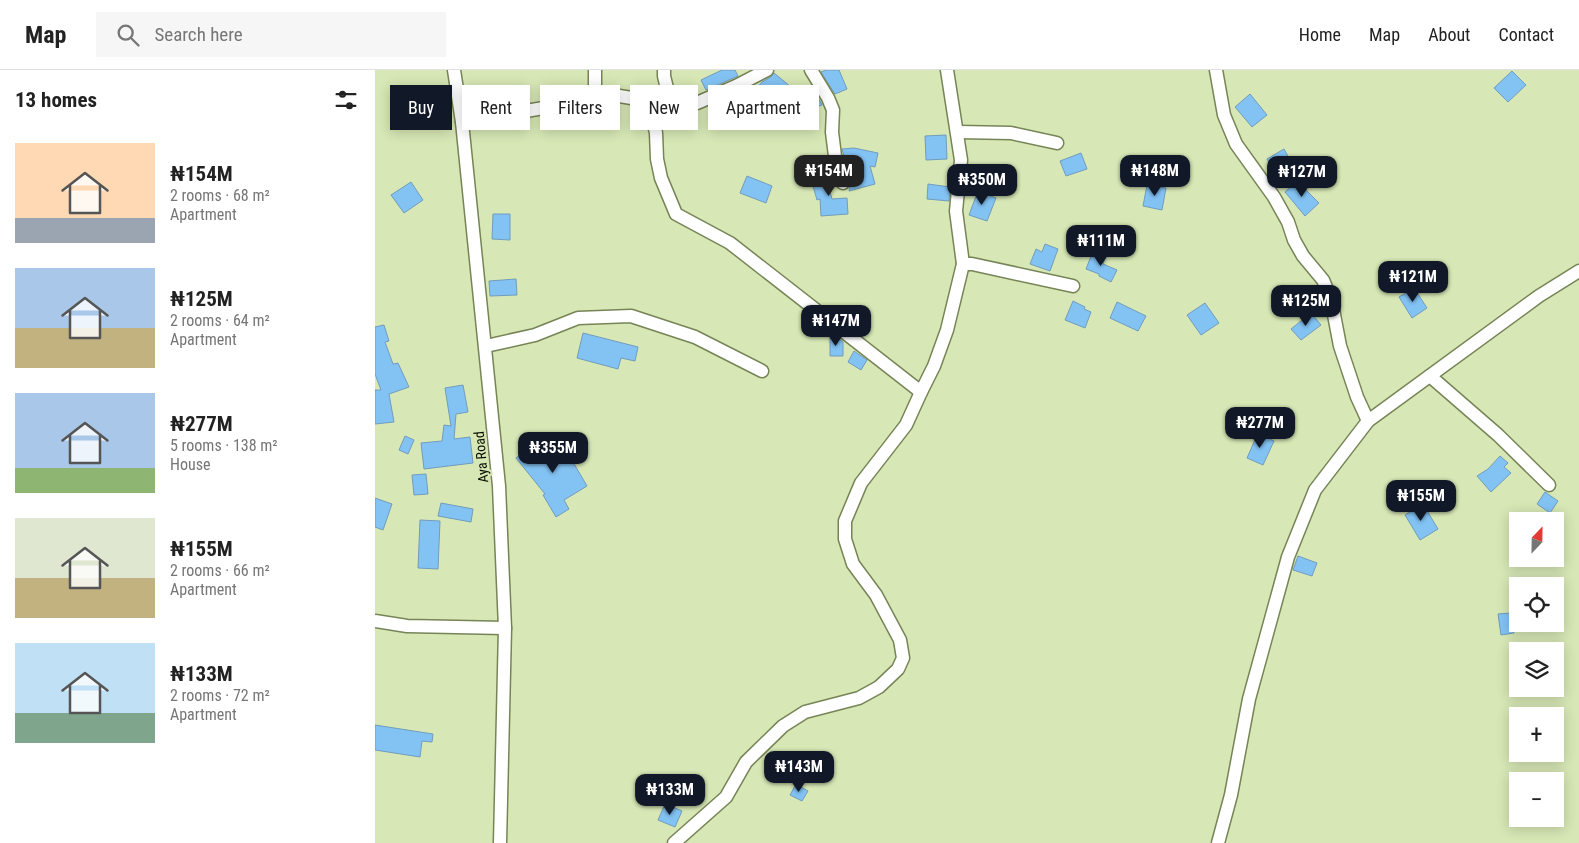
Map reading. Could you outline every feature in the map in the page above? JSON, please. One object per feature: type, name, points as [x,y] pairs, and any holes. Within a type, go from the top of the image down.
[{"type":"street","name":"Aya Road","points":[[454,70],[462,122]]},
{"type":"street","points":[[595,70],[595,85]]},
{"type":"street","points":[[664,70],[666,85]]},
{"type":"street","points":[[698,103],[767,70]]},
{"type":"street","points":[[811,70],[833,110],[832,132],[835,156],[843,183]]},
{"type":"street","points":[[674,843],[725,797],[746,762],[783,726],[805,712],[859,698],[879,687],[898,669],[903,658],[900,640],[875,595],[853,564],[845,539],[845,521],[861,483],[906,425],[935,366],[947,330],[963,264],[956,211],[961,160],[947,70]]},
{"type":"street","points":[[1216,70],[1224,115],[1236,144],[1274,197],[1288,222],[1294,240],[1303,256],[1323,280],[1331,299],[1340,346],[1357,397],[1368,421]]},
{"type":"street","name":"Aya Road","points":[[463,130],[499,486],[505,628],[500,843]]},
{"type":"street","points":[[655,130],[657,159],[661,178],[675,214],[730,243],[921,392]]},
{"type":"street","points":[[958,132],[1011,133],[1057,143]]},
{"type":"street","points":[[963,264],[972,264],[1073,286]]},
{"type":"street","points":[[1218,843],[1231,795],[1249,699],[1288,557],[1315,490],[1368,421],[1539,296],[1579,271]]},
{"type":"street","points":[[486,346],[535,335],[578,318],[631,316],[695,337],[761,371]]},
{"type":"street","points":[[1430,376],[1498,434],[1549,485]]},
{"type":"street","points":[[375,621],[407,626],[505,628]]},
{"type":"building","points":[[722,70],[735,70],[738,76],[717,85],[708,85],[708,89],[706,90],[701,80]]},
{"type":"building","points":[[839,70],[847,89],[835,94],[821,72]]},
{"type":"building","points":[[1512,71],[1526,85],[1508,102],[1494,88]]},
{"type":"building","points":[[774,73],[789,85],[759,85]]},
{"type":"building","points":[[1250,94],[1267,115],[1252,127],[1235,107]]},
{"type":"building","points":[[946,135],[947,159],[926,160],[925,136]]},
{"type":"building","points":[[854,148],[878,153],[875,167],[870,166],[875,184],[849,191],[851,181],[842,149]]},
{"type":"building","points":[[1284,149],[1294,167],[1276,176],[1267,159]]},
{"type":"building","points":[[1081,153],[1087,169],[1066,176],[1060,161]]},
{"type":"building","points":[[832,173],[834,182],[828,184],[832,199],[847,198],[848,214],[821,216],[820,199],[817,200],[811,179]]},
{"type":"building","points":[[747,176],[772,186],[766,203],[740,193]]},
{"type":"building","points":[[1297,181],[1319,203],[1305,216],[1285,192]]},
{"type":"building","points":[[411,182],[423,200],[404,213],[391,195]]},
{"type":"building","points":[[928,184],[950,187],[949,201],[927,199]]},
{"type":"building","points":[[1147,185],[1166,188],[1162,210],[1143,206]]},
{"type":"building","points":[[978,191],[996,198],[987,221],[969,215]]},
{"type":"building","points":[[493,214],[510,214],[510,240],[492,239]]},
{"type":"building","points":[[1045,244],[1058,249],[1050,271],[1030,264],[1036,249],[1042,252]]},
{"type":"building","points":[[1093,251],[1106,256],[1103,264],[1117,270],[1111,282],[1099,276],[1099,274],[1086,269]]},
{"type":"building","points":[[516,279],[517,295],[490,296],[489,281]]},
{"type":"building","points":[[1318,288],[1321,305],[1301,307],[1299,290]]},
{"type":"building","points":[[1414,288],[1427,308],[1412,318],[1399,297]]},
{"type":"building","points":[[1073,301],[1091,312],[1085,328],[1065,320]]},
{"type":"building","points":[[1117,302],[1146,316],[1138,331],[1110,318]]},
{"type":"building","points":[[1205,303],[1219,323],[1201,335],[1187,315]]},
{"type":"building","points":[[1311,313],[1321,325],[1301,340],[1291,329]]},
{"type":"building","points":[[384,325],[389,341],[385,342],[393,364],[398,363],[409,387],[389,394],[394,422],[375,424],[375,390],[381,390],[375,374],[375,327]]},
{"type":"building","points":[[583,333],[638,347],[635,361],[621,358],[618,369],[577,358]]},
{"type":"building","points":[[830,338],[838,338],[843,342],[843,356],[830,356]]},
{"type":"building","points":[[854,351],[867,360],[861,370],[848,362]]},
{"type":"building","points":[[463,385],[468,412],[456,414],[454,439],[470,437],[473,463],[424,469],[421,443],[442,441],[444,425],[451,426],[445,388]]},
{"type":"building","points":[[1258,433],[1274,441],[1263,465],[1247,458]]},
{"type":"building","points":[[405,436],[414,440],[408,454],[399,450]]},
{"type":"building","points":[[553,436],[573,462],[587,486],[564,500],[569,509],[556,517],[543,495],[545,494],[516,458],[530,447],[533,450]]},
{"type":"building","points":[[1500,456],[1508,463],[1504,467],[1511,473],[1491,492],[1477,476],[1488,469]]},
{"type":"building","points":[[426,474],[428,494],[414,495],[412,475]]},
{"type":"building","points":[[1545,492],[1558,501],[1551,512],[1537,504]]},
{"type":"building","points":[[375,498],[392,504],[383,530],[375,527]]},
{"type":"building","points":[[441,503],[473,509],[471,522],[438,516]]},
{"type":"building","points":[[1423,504],[1438,529],[1420,540],[1405,515]]},
{"type":"building","points":[[420,520],[440,521],[438,569],[418,568]]},
{"type":"building","points":[[1298,556],[1317,563],[1312,576],[1293,570]]},
{"type":"building","points":[[1509,613],[1509,632],[1514,633],[1501,635],[1498,614]]},
{"type":"building","points":[[375,725],[433,734],[432,742],[422,741],[420,757],[375,750]]},
{"type":"building","points":[[796,784],[808,791],[802,801],[790,795]]},
{"type":"building","points":[[665,804],[682,811],[675,827],[658,820]]}]
